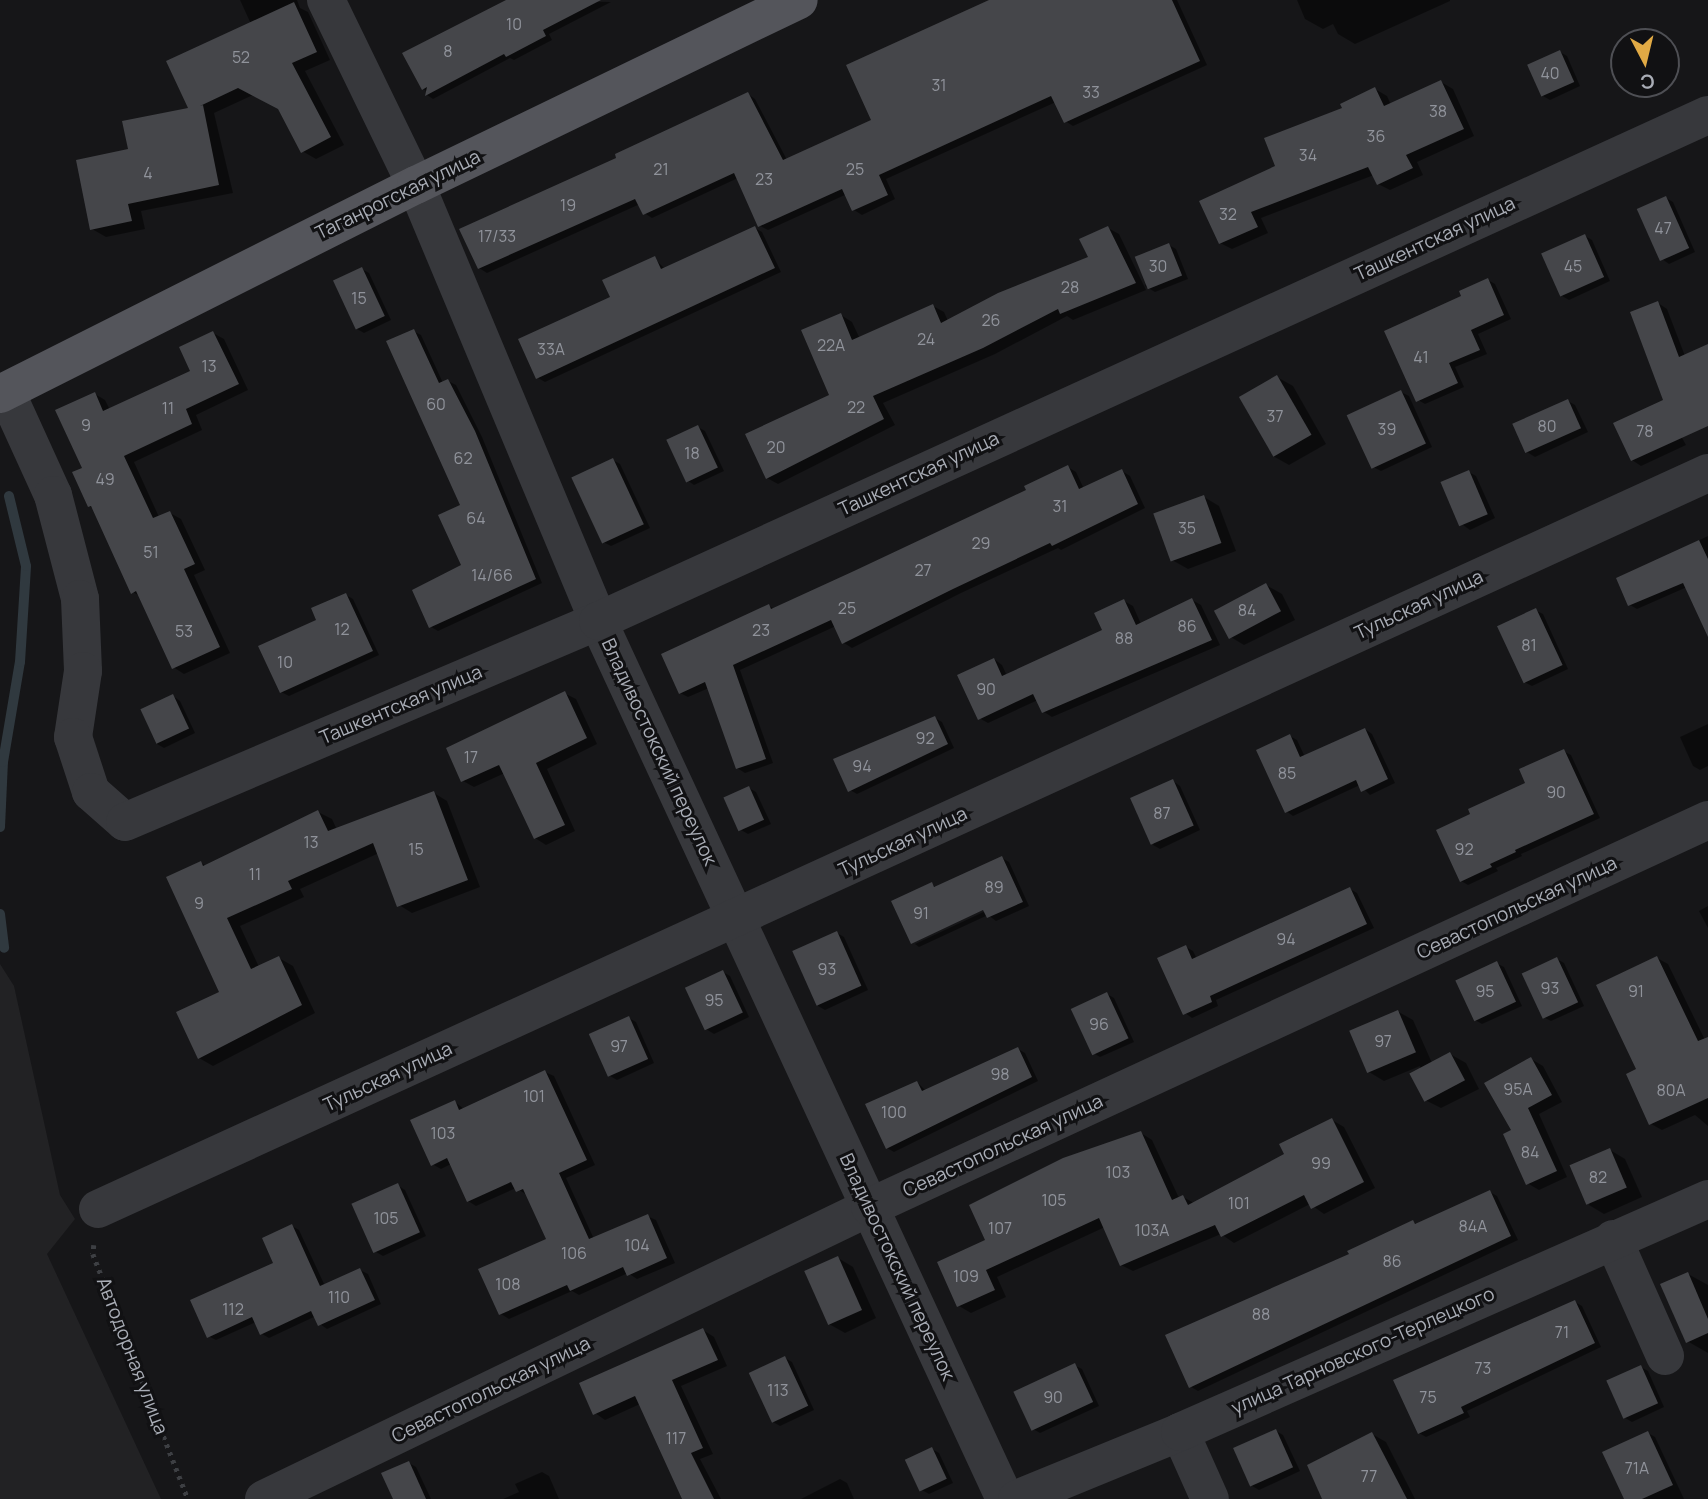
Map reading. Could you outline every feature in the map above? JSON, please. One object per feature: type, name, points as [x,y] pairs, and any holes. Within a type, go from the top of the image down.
[{"type":"main road","name":"Таганрогская улица","points":[[3,393],[416,185],[799,0]]},
{"type":"street","name":"Владивостокский переулок","points":[[326,0],[416,185],[598,621],[1005,1499]]},
{"type":"street","name":"Ташкентская улица","points":[[3,393],[53,495],[80,599],[83,671],[74,737],[91,792],[124,822],[598,621],[1708,115]]},
{"type":"street","name":"Тульская улица","points":[[98,1209],[1708,473]]},
{"type":"street","name":"Севастопольская улица","points":[[264,1499],[870,1207],[1708,820]]},
{"type":"street","name":"улица Тарновского-Терлецкого","points":[[1017,1499],[1180,1432],[1708,1199]]},
{"type":"street","points":[[1614,1240],[1665,1356]]},
{"type":"street","points":[[1180,1432],[1210,1499]]},
{"type":"path","name":"Автодорная улица","points":[[98,1209],[93,1254],[188,1499]]},
{"type":"shaded area","points":[[0,964],[14,986],[60,1195],[75,1219],[47,1254],[161,1499],[0,1499]]},
{"type":"building","points":[[506,0],[601,0],[543,30],[546,36],[506,57],[504,54],[425,96],[427,87],[422,90],[402,53]]},
{"type":"building","points":[[989,0],[1172,0],[1200,61],[1064,123],[1051,96],[879,175],[888,195],[852,211],[842,189],[758,227],[734,173],[643,215],[635,199],[478,269],[459,229],[616,158],[615,154],[748,92],[783,160],[871,120],[846,65]]},
{"type":"building","points":[[294,2],[317,52],[292,63],[331,137],[301,153],[278,109],[238,88],[200,106],[203,105],[219,185],[128,204],[132,221],[90,230],[76,160],[128,149],[122,121],[188,108],[166,61]]},
{"type":"building","points":[[1560,50],[1574,82],[1541,97],[1527,65]]},
{"type":"building","points":[[1441,80],[1464,129],[1406,155],[1413,168],[1377,185],[1368,167],[1251,212],[1258,227],[1219,244],[1199,201],[1275,166],[1264,138],[1342,108],[1340,104],[1375,87],[1384,106]]},
{"type":"building","points":[[1666,196],[1689,248],[1660,261],[1637,209]]},
{"type":"building","points":[[755,226],[775,268],[536,379],[518,339],[610,297],[602,280],[655,256],[661,269]]},
{"type":"building","points":[[1108,226],[1136,283],[1060,314],[1058,309],[983,348],[873,396],[884,419],[766,479],[745,434],[829,395],[801,330],[841,313],[852,340],[933,304],[941,323],[998,293],[1088,257],[1079,239]]},
{"type":"building","points":[[1585,234],[1604,277],[1560,296],[1541,254]]},
{"type":"building","points":[[1169,243],[1182,275],[1148,289],[1135,257]]},
{"type":"building","points":[[362,267],[385,316],[356,329],[333,281]]},
{"type":"building","points":[[1488,278],[1504,315],[1471,330],[1480,350],[1449,363],[1458,383],[1416,402],[1384,331],[1461,296],[1459,291]]},
{"type":"building","points":[[1658,301],[1679,357],[1708,344],[1708,426],[1631,461],[1613,423],[1663,400],[1630,312]]},
{"type":"building","points":[[414,329],[439,383],[448,379],[475,431],[536,579],[429,628],[412,590],[461,565],[438,515],[460,505],[386,341]]},
{"type":"building","points":[[213,331],[239,384],[186,409],[192,424],[124,456],[153,518],[170,511],[195,564],[184,569],[220,647],[172,669],[136,591],[131,594],[91,506],[88,507],[72,472],[82,468],[55,410],[95,392],[103,411],[190,371],[179,347]]},
{"type":"building","points":[[1277,375],[1312,435],[1273,457],[1239,397]]},
{"type":"building","points":[[1401,390],[1426,443],[1372,469],[1347,415]]},
{"type":"building","points":[[1568,399],[1581,428],[1525,453],[1512,424]]},
{"type":"building","points":[[698,425],[718,468],[686,482],[666,440]]},
{"type":"building","points":[[613,458],[644,524],[602,544],[571,477]]},
{"type":"building","points":[[1068,465],[1079,489],[1122,469],[1138,504],[1052,546],[1050,543],[842,644],[831,620],[733,665],[766,759],[736,769],[705,682],[679,694],[661,654],[769,604],[771,609],[854,571],[1026,490],[1024,486]]},
{"type":"building","points":[[1469,470],[1488,514],[1459,526],[1440,482]]},
{"type":"building","points":[[1204,495],[1221,543],[1171,561],[1153,513]]},
{"type":"building","points":[[1699,540],[1708,559],[1708,637],[1683,583],[1628,606],[1616,578]]},
{"type":"building","points":[[1266,583],[1281,611],[1229,639],[1214,611]]},
{"type":"building","points":[[346,593],[373,651],[280,693],[258,646],[316,620],[311,608]]},
{"type":"building","points":[[1192,598],[1212,640],[1042,713],[1033,694],[978,720],[957,675],[994,658],[1002,676],[1102,630],[1094,613],[1124,599],[1136,625]]},
{"type":"building","points":[[1536,608],[1563,665],[1524,683],[1497,626]]},
{"type":"building","points":[[565,691],[587,738],[536,763],[565,825],[534,839],[499,765],[461,782],[446,748]]},
{"type":"building","points":[[173,694],[189,728],[156,744],[140,709]]},
{"type":"building","points":[[935,716],[948,744],[848,792],[833,759]]},
{"type":"building","points":[[1365,728],[1388,779],[1361,792],[1356,780],[1285,813],[1256,750],[1290,734],[1300,757]]},
{"type":"building","points":[[1564,749],[1594,814],[1515,850],[1516,852],[1490,864],[1492,867],[1460,882],[1436,830],[1470,814],[1468,809],[1525,783],[1519,769]]},
{"type":"building","points":[[1173,779],[1194,826],[1151,845],[1130,798]]},
{"type":"building","points":[[749,786],[764,820],[738,831],[723,797]]},
{"type":"building","points":[[434,791],[468,880],[397,907],[373,843],[288,881],[292,889],[227,918],[251,969],[279,956],[302,1005],[198,1059],[176,1012],[219,992],[166,877],[201,861],[203,866],[318,810],[328,831]]},
{"type":"building","points":[[1002,856],[1023,902],[987,918],[983,910],[911,944],[891,901],[932,882],[934,887]]},
{"type":"building","points":[[1350,887],[1367,924],[1210,996],[1212,1002],[1183,1015],[1157,958],[1186,945],[1192,959]]},
{"type":"building","points":[[837,931],[861,986],[817,1006],[792,951]]},
{"type":"building","points":[[1657,956],[1698,1041],[1708,1037],[1708,1098],[1649,1125],[1626,1074],[1636,1069],[1596,985]]},
{"type":"building","points":[[1557,957],[1578,1002],[1543,1019],[1522,973]]},
{"type":"building","points":[[1497,961],[1516,1002],[1474,1021],[1455,980]]},
{"type":"building","points":[[723,970],[743,1013],[705,1030],[685,988]]},
{"type":"building","points":[[1107,992],[1129,1038],[1092,1055],[1071,1009]]},
{"type":"building","points":[[1398,1010],[1416,1052],[1367,1073],[1349,1031]]},
{"type":"building","points":[[629,1016],[648,1059],[608,1077],[589,1034]]},
{"type":"building","points":[[1018,1047],[1032,1077],[886,1149],[865,1104],[917,1081],[922,1091]]},
{"type":"building","points":[[1450,1052],[1465,1080],[1424,1102],[1409,1074]]},
{"type":"building","points":[[1531,1057],[1552,1095],[1528,1108],[1557,1171],[1526,1185],[1503,1134],[1511,1130],[1484,1083]]},
{"type":"building","points":[[545,1070],[587,1160],[559,1173],[589,1239],[648,1214],[667,1258],[627,1276],[623,1267],[570,1291],[567,1285],[499,1315],[478,1269],[546,1239],[523,1189],[516,1192],[511,1182],[467,1202],[447,1158],[431,1166],[410,1120],[455,1100],[459,1110]]},
{"type":"building","points":[[1332,1118],[1364,1182],[1311,1209],[1304,1195],[1221,1237],[1215,1225],[1120,1266],[1099,1218],[986,1270],[995,1290],[957,1307],[937,1262],[985,1240],[969,1205],[1063,1158],[1141,1131],[1172,1200],[1183,1195],[1188,1205],[1284,1154],[1279,1144]]},
{"type":"building","points":[[1610,1148],[1627,1188],[1586,1205],[1569,1165]]},
{"type":"building","points":[[398,1183],[420,1232],[373,1253],[351,1204]]},
{"type":"building","points":[[1490,1190],[1511,1236],[1189,1388],[1165,1335],[1349,1254],[1347,1251],[1413,1220],[1415,1224]]},
{"type":"building","points":[[292,1224],[320,1286],[360,1268],[375,1300],[318,1326],[311,1311],[260,1335],[252,1317],[207,1338],[190,1300],[273,1263],[262,1238]]},
{"type":"building","points":[[838,1256],[862,1310],[828,1325],[804,1271]]},
{"type":"building","points":[[1688,1272],[1708,1319],[1708,1333],[1686,1343],[1660,1284]]},
{"type":"building","points":[[1575,1300],[1595,1343],[1461,1407],[1464,1413],[1418,1434],[1393,1380]]},
{"type":"building","points":[[703,1328],[718,1360],[672,1380],[703,1448],[691,1453],[714,1499],[682,1499],[635,1396],[593,1415],[579,1383]]},
{"type":"building","points":[[785,1356],[808,1406],[772,1423],[749,1373]]},
{"type":"building","points":[[1075,1363],[1093,1402],[1032,1431],[1013,1392]]},
{"type":"building","points":[[1641,1365],[1658,1403],[1623,1419],[1606,1380]]},
{"type":"building","points":[[1276,1429],[1293,1467],[1250,1486],[1233,1448]]},
{"type":"building","points":[[1648,1431],[1673,1485],[1642,1499],[1624,1499],[1602,1452]]},
{"type":"building","points":[[1372,1432],[1407,1499],[1322,1499],[1307,1465]]},
{"type":"building","points":[[932,1447],[947,1479],[920,1491],[905,1460]]},
{"type":"building","points":[[409,1461],[426,1499],[393,1499],[381,1473]]},
{"type":"waterway","points":[[0,827],[3,762],[20,662],[26,566],[9,496]]},
{"type":"waterway","points":[[0,914],[4,948]]}]
